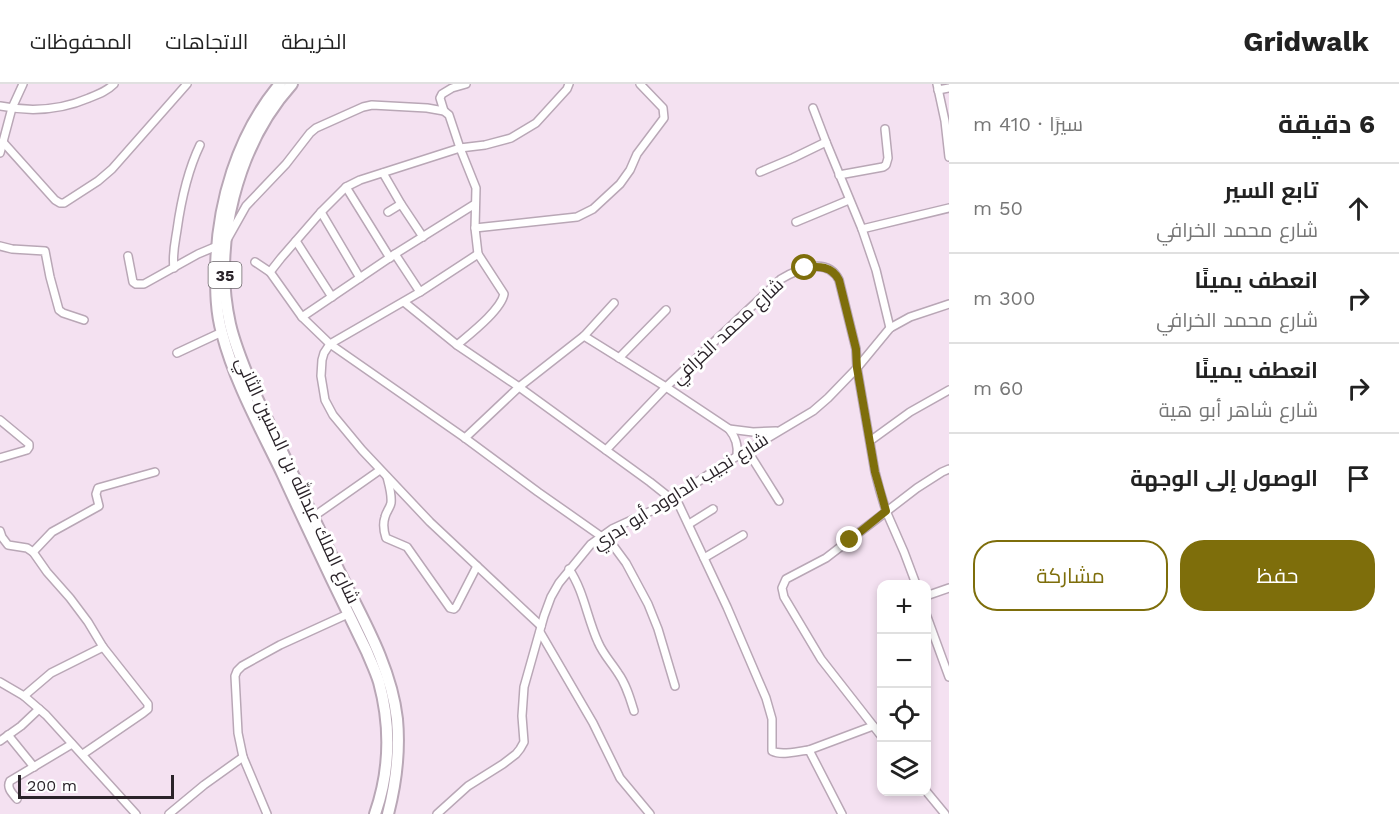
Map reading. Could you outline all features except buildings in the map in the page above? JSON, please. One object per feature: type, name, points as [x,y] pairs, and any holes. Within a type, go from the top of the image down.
[{"type":"highway","name":"شارع الملك عبدالله بن الحسين الثاني","points":[[280,84],[249,130],[237,159],[219,223],[230,325],[286,472]]},
{"type":"highway","name":"شارع الملك عبدالله بن الحسين الثاني","points":[[292,84],[261,126],[247,158],[221,244],[216,292],[222,332],[233,367],[296,492],[379,682],[387,722],[388,743],[384,779],[375,814]]},
{"type":"highway","name":"شارع الملك عبدالله بن الحسين الثاني","points":[[296,492],[313,517],[388,679],[398,740],[396,780],[388,814]]},
{"type":"street","points":[[0,153],[12,108],[23,84]]},
{"type":"street","points":[[0,106],[41,109],[69,106],[108,90],[114,84]]},
{"type":"street","points":[[3,142],[55,200],[63,203],[98,181],[112,169],[188,84]]},
{"type":"street","points":[[457,345],[484,321],[504,298],[503,291],[478,254],[474,182],[451,118],[444,111],[440,98],[452,88],[466,84]]},
{"type":"street","points":[[270,272],[321,212],[346,187],[360,180],[460,148],[500,142],[521,133],[542,118],[569,84]]},
{"type":"street","points":[[475,228],[577,217],[593,209],[620,184],[637,154],[664,118],[663,108],[640,84]]},
{"type":"street","points":[[949,88],[938,87],[949,157]]},
{"type":"street","points":[[128,256],[133,282],[144,284],[221,244],[246,206],[316,128],[372,105],[444,111]]},
{"type":"street","points":[[813,108],[862,229],[876,270],[890,328],[910,316],[949,304]]},
{"type":"street","points":[[839,175],[886,165],[888,158],[885,129]]},
{"type":"street","points":[[760,172],[826,142]]},
{"type":"street","points":[[174,268],[174,250],[184,189],[200,145]]},
{"type":"street","points":[[383,173],[423,237]]},
{"type":"street","points":[[346,187],[392,256],[420,292]]},
{"type":"street","points":[[796,222],[849,200]]},
{"type":"street","points":[[388,212],[401,204]]},
{"type":"street","points":[[302,317],[392,256],[475,204]]},
{"type":"street","points":[[862,229],[949,208]]},
{"type":"street","points":[[321,212],[360,278]]},
{"type":"street","points":[[296,241],[332,297]]},
{"type":"street","points":[[0,246],[45,251],[59,310],[84,320]]},
{"type":"street","points":[[478,254],[404,302],[330,344],[322,360],[322,385],[328,408],[362,450],[430,522],[540,629],[593,723],[620,778],[650,814]]},
{"type":"street","points":[[255,262],[270,272],[302,317],[330,344],[465,438],[616,549],[637,581],[658,629],[675,686]]},
{"type":"street","name":"شارع محمد الخرافي","points":[[606,450],[666,387],[781,279],[805,268],[818,266],[828,268],[839,280],[856,349],[857,368],[875,472],[886,511],[914,580]]},
{"type":"street","points":[[404,302],[457,345],[519,387],[679,505],[727,607],[768,703],[772,719],[772,751],[774,753],[809,750],[873,726]]},
{"type":"street","points":[[465,438],[519,387],[584,336],[614,303]]},
{"type":"street","points":[[619,358],[666,310]]},
{"type":"street","name":"شارع نجيب الداوود أبو بدري","points":[[438,814],[468,786],[503,764],[520,749],[524,741],[522,716],[524,687],[540,629],[555,589],[591,544],[612,529],[662,506],[737,456],[813,411],[857,368],[890,328]]},
{"type":"street","points":[[177,353],[222,332]]},
{"type":"street","points":[[584,336],[729,429],[738,447],[737,456]]},
{"type":"street","points":[[870,441],[910,412],[949,390]]},
{"type":"street","points":[[0,420],[29,444],[27,450],[0,458]]},
{"type":"street","points":[[729,429],[753,432],[778,431]]},
{"type":"street","points":[[747,450],[779,501]]},
{"type":"street","points":[[877,731],[813,647],[784,597],[782,588],[790,575],[826,558],[924,483],[949,469]]},
{"type":"street","points":[[33,552],[52,532],[99,506],[96,494],[98,488],[155,472]]},
{"type":"street","points":[[313,517],[383,472]]},
{"type":"street","points":[[383,472],[390,488],[391,501],[385,517],[384,534],[386,538],[407,547],[450,608],[456,607],[477,566]]},
{"type":"street","points":[[689,524],[713,509]]},
{"type":"street","points":[[1,535],[8,545],[27,548],[33,552],[70,598],[103,647],[148,705],[148,709],[83,754]]},
{"type":"street","points":[[704,558],[743,535]]},
{"type":"street","points":[[570,569],[579,587],[600,648],[619,674],[634,711]]},
{"type":"street","points":[[931,595],[949,588]]},
{"type":"street","points":[[267,814],[243,757],[238,733],[235,676],[237,671],[280,645],[348,614]]},
{"type":"street","points":[[931,625],[949,677]]},
{"type":"street","points":[[24,696],[51,673],[103,647]]},
{"type":"street","points":[[0,682],[24,696],[39,709],[136,814]]},
{"type":"street","points":[[0,741],[39,709]]},
{"type":"street","points":[[8,735],[34,767]]},
{"type":"street","points":[[17,799],[9,788],[9,783],[72,744]]},
{"type":"street","points":[[809,750],[842,814]]},
{"type":"street","points":[[169,814],[243,757]]},
{"type":"street","points":[[931,796],[945,814]]},
{"type":"route","points":[[805,268],[818,266],[828,268],[839,280],[856,349],[857,368],[875,472],[886,511],[850,540]]}]
